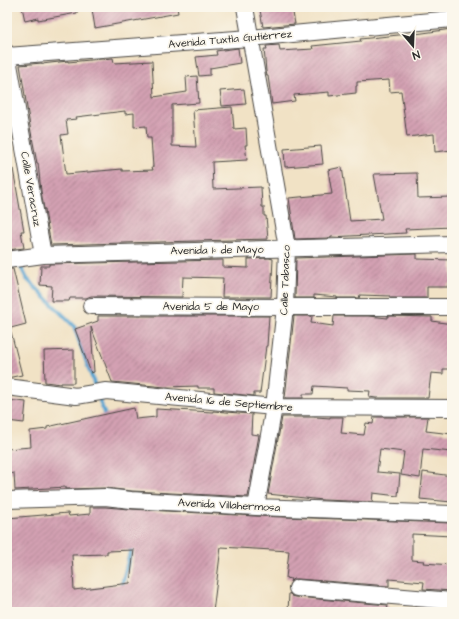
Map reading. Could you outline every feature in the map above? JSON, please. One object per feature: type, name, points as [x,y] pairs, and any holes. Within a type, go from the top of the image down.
[{"type":"street","name":"Calle Tabasco","points":[[245,7],[287,248],[285,307],[274,408],[256,507]]},
{"type":"street","name":"Avenida Tuxtla Gutiérrez","points":[[7,55],[250,38],[452,19]]},
{"type":"street","name":"Calle Veracruz","points":[[7,55],[36,256]]},
{"type":"street","name":"Avenida 1º de Mayo","points":[[9,260],[36,256],[452,244]]},
{"type":"street","name":"Avenida 5 de Mayo","points":[[90,306],[452,307]]},
{"type":"street","name":"Avenida 16 de Septiembre","points":[[7,387],[76,396],[106,391],[274,408],[452,408]]},
{"type":"street","name":"Avenida Villahermosa","points":[[7,500],[105,497],[132,500],[256,507],[452,514]]},
{"type":"street","points":[[297,588],[452,601]]},
{"type":"building","points":[[22,7],[77,7],[77,13],[25,21]]},
{"type":"building","points":[[102,7],[177,7],[178,13],[95,28],[92,9]]},
{"type":"building","points":[[274,7],[292,7],[295,24],[263,27],[260,10]]},
{"type":"building","points":[[452,29],[452,150],[435,152],[434,134],[407,137],[401,91],[390,92],[389,80],[357,82],[356,93],[329,96],[329,92],[294,95],[295,101],[272,104],[266,71],[264,49],[267,49],[266,46],[279,45],[280,51],[313,49],[312,46],[361,41],[360,39],[408,35]]},
{"type":"building","points":[[238,48],[240,63],[210,68],[210,75],[199,76],[196,57],[217,55],[216,51]]},
{"type":"building","points":[[113,58],[114,63],[152,61],[154,97],[187,92],[186,77],[197,76],[199,103],[172,105],[172,146],[196,147],[193,110],[232,107],[234,129],[246,128],[247,145],[245,145],[247,160],[212,162],[213,189],[261,187],[262,207],[264,207],[264,216],[266,216],[268,239],[51,245],[20,65]],"holes":[[[125,111],[125,114],[134,113],[134,127],[146,126],[147,138],[151,138],[153,170],[122,171],[122,169],[66,174],[61,135],[68,134],[66,120],[77,119],[76,117]]]},
{"type":"building","points":[[244,89],[246,104],[222,106],[220,91]]},
{"type":"building","points":[[321,146],[323,164],[285,167],[284,149]]},
{"type":"building","points":[[342,167],[350,221],[382,219],[374,174],[417,173],[418,198],[452,197],[452,227],[405,229],[406,233],[295,239],[289,198],[332,194],[328,170]]},
{"type":"building","points":[[13,169],[24,231],[21,231],[24,248],[7,250],[7,170]]},
{"type":"building","points":[[417,254],[417,259],[452,260],[452,284],[448,284],[448,287],[427,287],[427,298],[390,298],[390,296],[360,295],[359,298],[337,298],[314,295],[314,298],[295,298],[296,258]]},
{"type":"building","points":[[248,259],[273,259],[271,297],[222,297],[223,278],[183,277],[182,297],[91,296],[86,298],[70,298],[69,301],[51,301],[52,286],[40,285],[41,266],[49,266],[49,264],[223,260],[223,267],[248,268]]},
{"type":"building","points":[[7,269],[13,269],[26,324],[7,329]]},
{"type":"building","points":[[98,316],[269,316],[267,346],[260,393],[254,393],[254,396],[214,392],[214,388],[198,388],[198,386],[165,387],[112,382],[91,327],[94,372],[91,373],[75,329],[98,321]]},
{"type":"building","points":[[294,316],[312,316],[311,323],[333,326],[334,316],[368,316],[388,318],[388,316],[432,317],[432,321],[452,324],[452,369],[443,369],[443,374],[431,373],[428,398],[376,398],[369,397],[370,391],[314,386],[313,394],[303,394],[303,398],[285,398]]},
{"type":"building","points":[[11,332],[22,375],[7,378],[7,333]]},
{"type":"building","points":[[74,350],[74,383],[61,384],[45,382],[44,351]]},
{"type":"building","points":[[7,400],[26,402],[24,423],[7,421]]},
{"type":"building","points":[[134,408],[136,419],[156,417],[156,409],[252,414],[251,434],[259,435],[248,497],[132,491],[105,488],[66,489],[66,487],[15,490],[14,473],[7,474],[7,449],[31,447],[30,431],[47,429],[47,427]]},
{"type":"building","points":[[282,417],[343,417],[341,433],[364,435],[366,423],[373,424],[374,417],[428,417],[426,431],[452,434],[452,452],[423,449],[420,478],[401,475],[404,452],[380,449],[377,472],[400,474],[398,496],[373,493],[372,502],[323,500],[268,494]]},
{"type":"building","points":[[423,472],[452,476],[452,502],[420,499]]},
{"type":"building","points":[[90,507],[105,507],[255,516],[452,523],[452,536],[412,534],[412,560],[424,561],[423,563],[452,565],[452,591],[423,589],[424,582],[389,579],[389,586],[298,579],[293,579],[290,582],[291,579],[286,578],[289,551],[221,547],[213,612],[7,612],[7,518],[68,513],[69,516],[90,514]],"holes":[[[134,550],[130,583],[74,590],[72,555],[107,554],[107,551]]]},
{"type":"building","points":[[289,593],[296,597],[388,605],[387,612],[288,612]]},
{"type":"building","points":[[422,608],[452,610],[452,612],[421,612]]},
{"type":"waterway","points":[[19,263],[27,279],[74,326],[96,389]]},
{"type":"waterway","points":[[98,395],[106,419]]},
{"type":"waterway","points":[[121,589],[132,545]]}]
